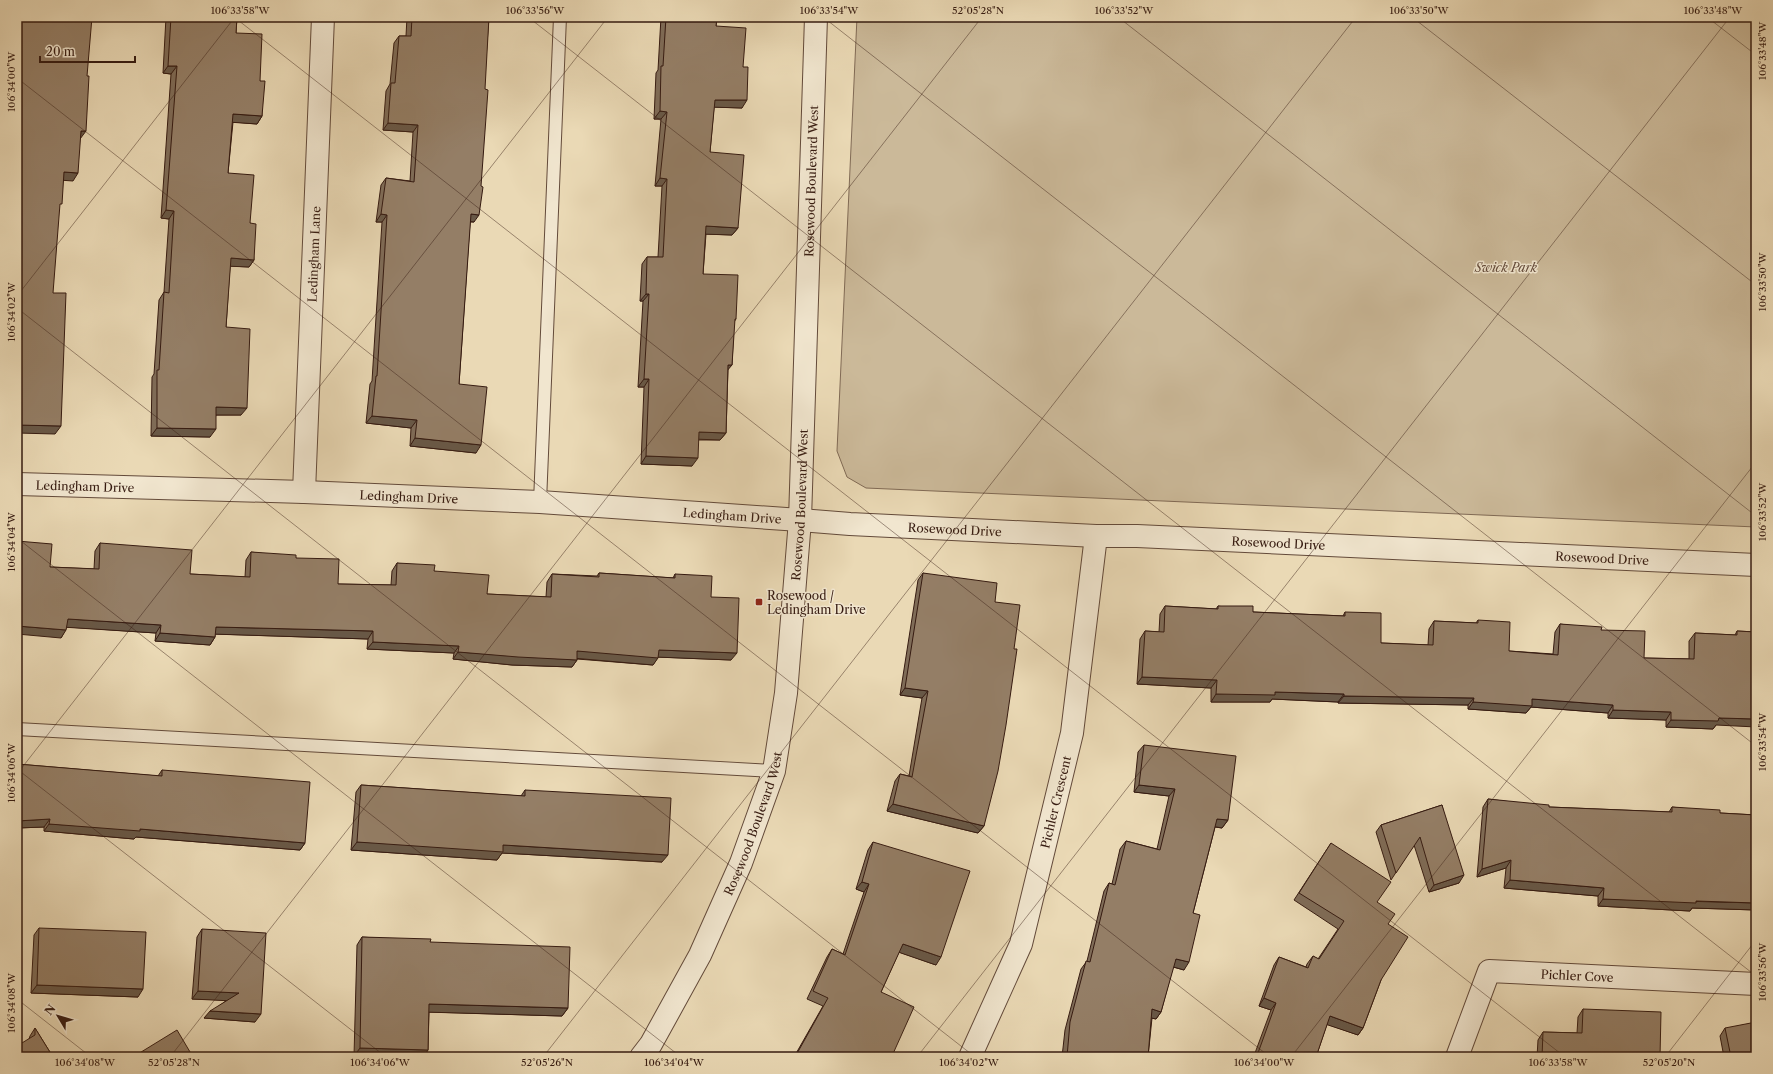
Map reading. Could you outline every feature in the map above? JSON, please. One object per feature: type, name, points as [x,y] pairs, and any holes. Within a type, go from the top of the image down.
[{"type":"street","name":"Ledingham Lane","points":[[304,492],[323,17]]},
{"type":"street","name":"Rosewood Boulevard West","points":[[641,1057],[651,1044],[700,955],[741,863],[774,771],[786,693],[800,520],[816,17]]},
{"type":"street","name":"Ledingham Drive","points":[[17,484],[304,492],[540,502],[800,520]]},
{"type":"street","name":"Rosewood Drive","points":[[800,520],[850,524],[1096,536],[1137,536],[1756,565]]},
{"type":"street","name":"Pichler Crescent","points":[[970,1057],[1021,944],[1025,929],[1072,733],[1096,536]]},
{"type":"street","name":"Pichler Cove","points":[[1457,1057],[1489,971],[1756,984]]},
{"type":"lane","points":[[540,502],[560,17]]},
{"type":"lane","points":[[17,729],[774,771]]},
{"type":"green space","name":"Swick Park","points":[[857,17],[1756,17],[1756,527],[866,488],[847,477],[837,451]]},
{"type":"building","points":[[17,17],[92,17],[87,76],[89,76],[86,131],[81,131],[78,173],[64,172],[53,293],[66,293],[61,426],[17,425]]},
{"type":"building","points":[[171,17],[237,17],[236,33],[262,34],[260,81],[265,81],[262,116],[233,114],[228,173],[254,175],[250,223],[256,224],[254,260],[231,258],[226,327],[250,329],[247,408],[216,407],[216,429],[157,428],[157,370],[159,370],[164,292],[169,293],[174,211],[166,210],[177,66],[168,66]]},
{"type":"building","points":[[412,17],[489,17],[485,89],[488,90],[481,186],[483,187],[479,215],[471,214],[459,384],[487,387],[481,445],[415,438],[417,420],[372,416],[377,376],[387,215],[381,214],[386,178],[414,182],[418,125],[388,123],[391,83],[395,83],[399,36],[411,36]]},
{"type":"building","points":[[666,17],[717,17],[716,26],[746,28],[743,67],[748,67],[747,100],[715,100],[710,152],[744,155],[738,228],[706,226],[703,274],[738,275],[732,365],[728,365],[726,433],[699,432],[698,458],[646,456],[649,379],[644,379],[649,294],[646,294],[647,257],[663,257],[667,179],[660,178],[667,112],[660,111],[661,66],[663,66]]},
{"type":"building","points":[[17,541],[52,544],[50,567],[99,569],[100,543],[192,550],[190,574],[250,577],[251,552],[296,555],[296,558],[339,559],[338,584],[396,585],[397,563],[435,565],[434,571],[489,575],[487,594],[551,597],[552,574],[599,577],[599,573],[675,578],[675,574],[712,576],[711,597],[739,598],[737,653],[659,650],[658,658],[577,651],[577,660],[458,652],[459,646],[373,642],[373,631],[216,627],[215,637],[160,633],[161,625],[68,619],[66,630],[17,626]]},
{"type":"building","points":[[923,573],[997,583],[995,602],[1020,605],[1014,649],[1017,649],[1006,725],[998,771],[984,826],[893,804],[900,774],[912,777],[928,691],[905,688]]},
{"type":"building","points":[[1165,606],[1218,609],[1218,606],[1253,606],[1253,612],[1345,616],[1345,612],[1381,613],[1381,643],[1433,645],[1434,621],[1478,623],[1478,620],[1510,622],[1509,651],[1558,655],[1560,624],[1602,627],[1601,630],[1645,631],[1644,658],[1694,659],[1695,633],[1737,635],[1737,631],[1756,632],[1756,719],[1719,718],[1718,721],[1671,720],[1671,712],[1613,710],[1613,705],[1532,699],[1532,706],[1473,702],[1474,698],[1344,696],[1344,694],[1275,692],[1275,695],[1216,694],[1217,680],[1142,677],[1145,631],[1164,632]]},
{"type":"building","points":[[1144,745],[1236,756],[1228,820],[1217,819],[1193,913],[1200,915],[1189,962],[1176,959],[1161,1012],[1152,1009],[1148,1057],[1067,1057],[1070,1022],[1086,961],[1090,962],[1109,883],[1115,885],[1126,841],[1160,850],[1175,789],[1139,785]]},
{"type":"building","points":[[17,764],[162,776],[162,770],[310,782],[305,843],[140,829],[140,831],[49,824],[50,819],[17,821]]},
{"type":"building","points":[[361,785],[525,796],[525,790],[671,798],[668,855],[503,845],[503,852],[357,842]]},
{"type":"building","points":[[1488,799],[1549,805],[1549,807],[1672,812],[1672,807],[1720,810],[1720,813],[1756,815],[1756,903],[1696,901],[1696,903],[1603,899],[1604,888],[1510,880],[1511,860],[1482,869]]},
{"type":"building","points":[[1442,805],[1464,875],[1434,885],[1420,837],[1396,873],[1381,825]]},
{"type":"building","points":[[873,842],[970,871],[941,957],[903,944],[881,992],[914,1007],[892,1056],[893,1057],[795,1057],[828,998],[813,991],[832,949],[845,955],[869,884],[862,882]]},
{"type":"building","points":[[1331,843],[1391,882],[1377,902],[1395,914],[1388,924],[1408,937],[1381,980],[1363,1028],[1330,1016],[1316,1057],[1232,1057],[1258,1053],[1276,1003],[1264,998],[1279,957],[1308,968],[1313,956],[1319,959],[1344,921],[1299,893]]},
{"type":"building","points":[[39,928],[146,932],[143,989],[37,985]]},
{"type":"building","points":[[202,929],[266,933],[261,1014],[210,1011],[239,993],[198,991]]},
{"type":"building","points":[[362,937],[431,939],[430,942],[570,947],[568,1008],[429,1004],[428,1050],[360,1048]]},
{"type":"building","points":[[1583,1009],[1661,1012],[1660,1057],[1542,1057],[1543,1032],[1582,1033]]},
{"type":"building","points":[[1756,1022],[1756,1057],[1731,1057],[1725,1028]]},
{"type":"building","points":[[35,1028],[53,1057],[17,1057],[17,1046],[35,1035]]},
{"type":"building","points":[[177,1030],[193,1057],[133,1057]]},
{"type":"place","name":"Rosewood / Ledingham Drive","points":[[759,602]]}]
